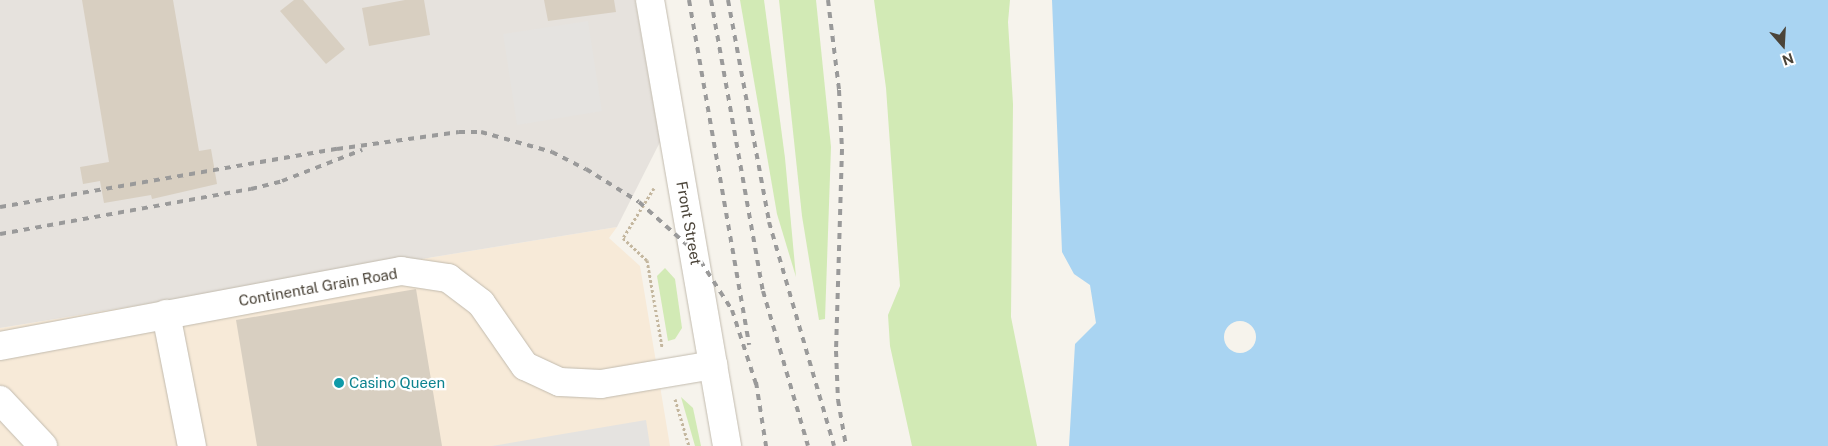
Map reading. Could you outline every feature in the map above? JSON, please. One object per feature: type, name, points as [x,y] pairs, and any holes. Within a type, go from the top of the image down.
[{"type":"street","name":"Front Street","points":[[650,0],[727,446]]},
{"type":"street","name":"Continental Grain Road","points":[[0,346],[401,271],[448,278],[481,303],[525,366],[560,382],[601,384],[713,365]]},
{"type":"street","points":[[166,314],[192,446]]},
{"type":"street","points":[[0,400],[43,446]]},
{"type":"path","points":[[653,182],[654,190],[624,232],[623,238],[647,260],[661,341]]},
{"type":"path","points":[[674,395],[689,446]]},
{"type":"shaded area","points":[[0,0],[635,0],[660,142],[617,227],[0,328]]},
{"type":"shaded area","points":[[588,21],[602,111],[517,125],[503,34]]},
{"type":"shaded area","points":[[617,227],[609,238],[640,266],[670,446],[0,446],[0,328]]},
{"type":"shaded area","points":[[646,420],[650,446],[492,446]]},
{"type":"green space","points":[[740,0],[764,0],[785,158],[796,277],[777,214]]},
{"type":"green space","points":[[779,0],[816,0],[831,147],[825,319],[819,320],[802,216]]},
{"type":"green space","points":[[874,0],[1010,0],[1008,22],[1013,104],[1011,317],[1037,446],[912,446],[890,346],[888,315],[900,286],[886,88]]},
{"type":"green space","points":[[665,268],[675,279],[682,328],[675,339],[668,341],[657,276]]},
{"type":"green space","points":[[681,397],[693,408],[701,446],[695,446]]},
{"type":"water","points":[[1052,0],[1828,0],[1828,446],[1069,446],[1075,344],[1096,323],[1090,285],[1074,274],[1062,252]]},
{"type":"pier","points":[[1240,321],[1252,325],[1256,337],[1252,349],[1240,353],[1228,349],[1224,337],[1228,325]]},
{"type":"building","points":[[82,0],[173,0],[199,151],[211,149],[217,184],[152,199],[151,195],[104,203],[100,181],[83,184],[80,167],[109,162]]},
{"type":"building","points":[[294,0],[303,0],[345,49],[326,64],[280,11]]},
{"type":"building","points":[[405,0],[424,0],[430,35],[369,46],[362,8]]},
{"type":"building","points":[[544,0],[614,0],[616,12],[548,21]]},
{"type":"building","name":"Casino Queen","points":[[416,289],[442,446],[257,446],[236,320]]},
{"type":"railway","points":[[689,0],[749,345]]},
{"type":"railway","points":[[711,0],[763,291],[808,446]]},
{"type":"railway","points":[[728,0],[769,222],[834,446]]},
{"type":"railway","points":[[828,0],[839,90],[842,149],[836,351],[838,400],[846,446]]},
{"type":"railway","points":[[0,207],[337,149],[459,132],[481,132],[552,152],[586,169],[639,202],[694,251],[732,310],[757,387]]},
{"type":"railway","points":[[0,234],[251,189],[282,181],[362,150]]},
{"type":"railway","points":[[756,382],[766,446]]},
{"type":"place","name":"Casino Queen","points":[[339,383]]}]
